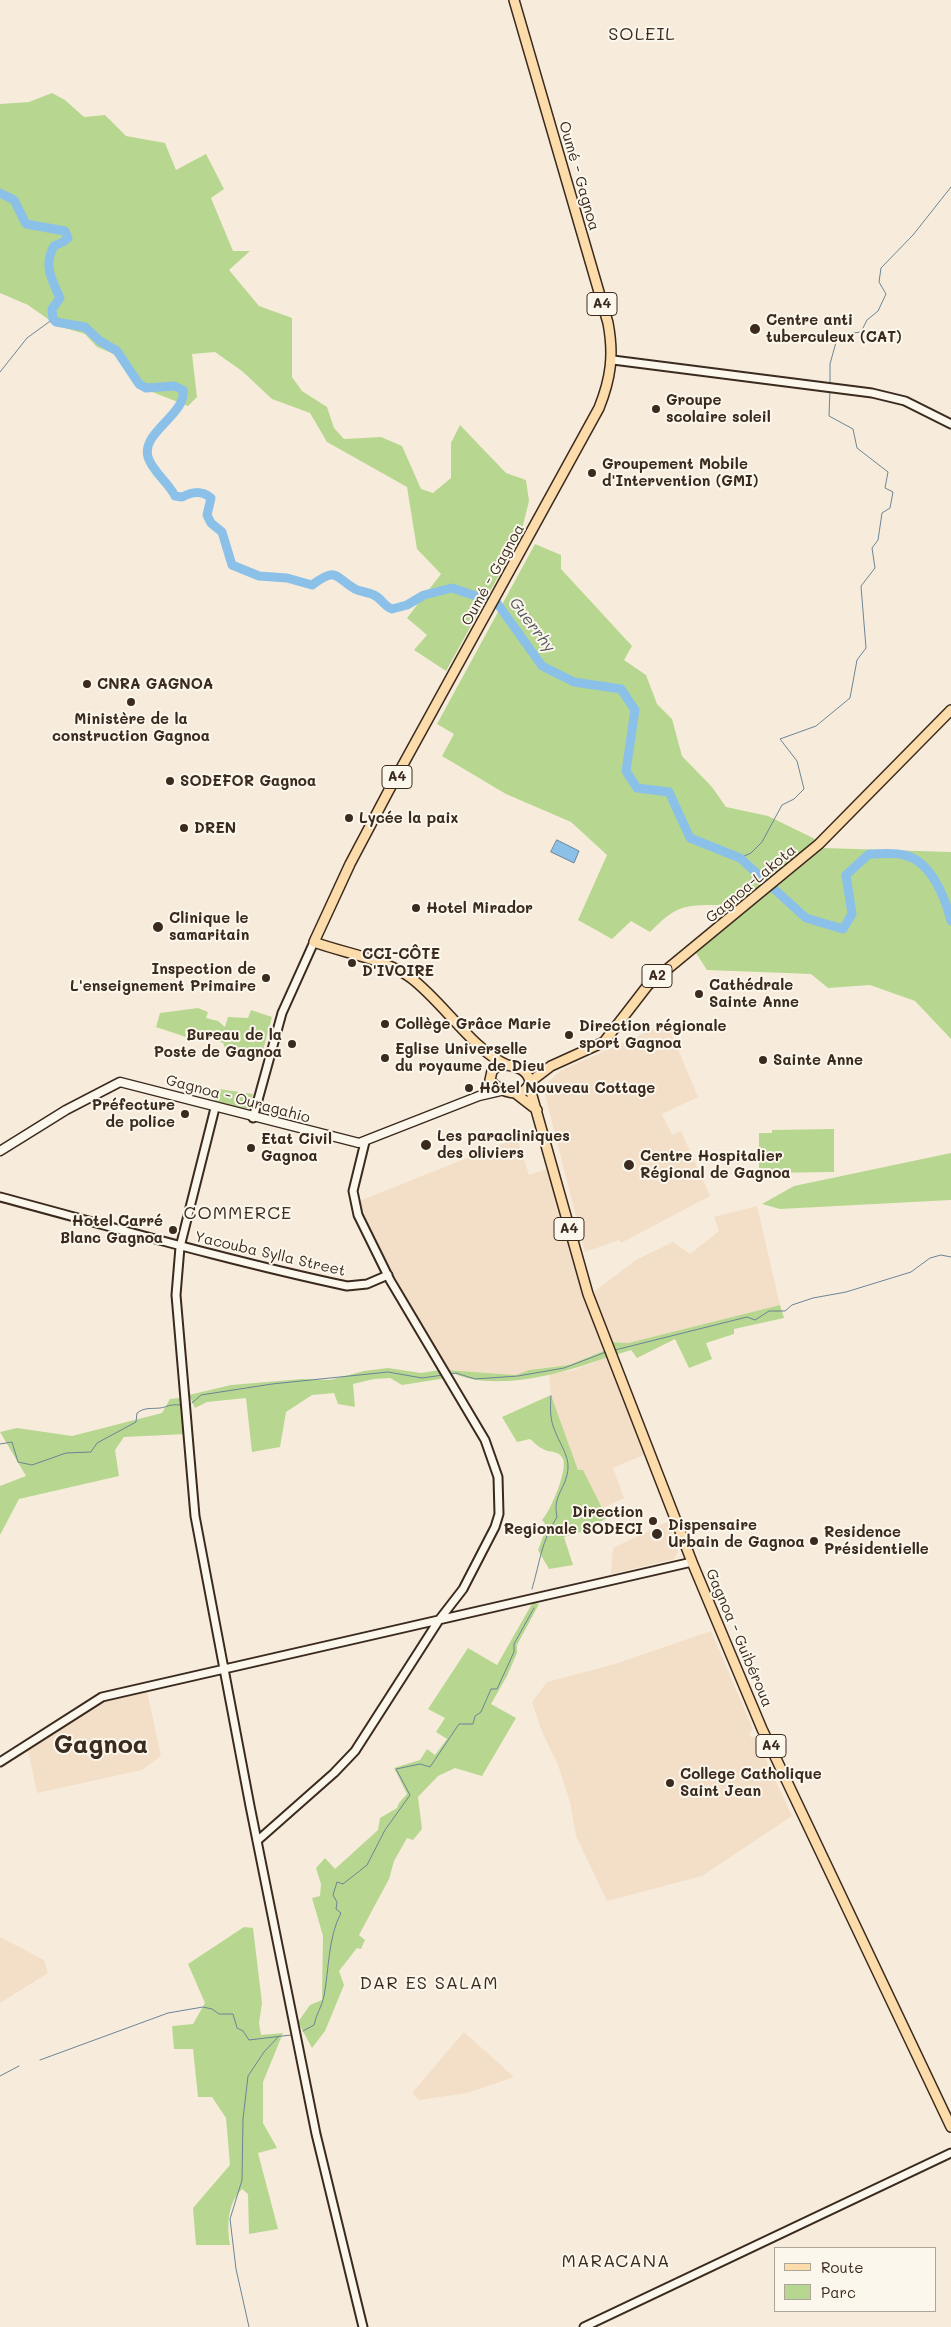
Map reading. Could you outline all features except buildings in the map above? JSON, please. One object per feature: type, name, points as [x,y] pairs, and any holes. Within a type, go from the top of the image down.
[{"type":"main road","name":"Oumé - Gagnoa","points":[[314,942],[350,864],[599,408],[611,374],[613,360],[608,323],[514,0]]},
{"type":"main road","name":"Gagnoa-Lakota","points":[[529,1084],[545,1070],[559,1062],[604,1042],[648,984],[820,844],[951,710]]},
{"type":"main road","points":[[314,942],[392,968],[410,977],[451,1015],[489,1055],[526,1073],[529,1084],[524,1090],[514,1093]]},
{"type":"main road","points":[[489,1055],[491,1075],[505,1090],[514,1093],[537,1110]]},
{"type":"main road","name":"Gagnoa-Lakota","points":[[511,1066],[538,1068],[559,1062]]},
{"type":"main road","points":[[479,1096],[498,1066],[511,1066]]},
{"type":"main road","name":"Gagnoa - Ouragahio","points":[[0,1151],[66,1110],[120,1082],[253,1118],[359,1143],[479,1096],[505,1090]]},
{"type":"main road","name":"Gagnoa - Guibéroua","points":[[529,1084],[576,1256],[608,1346],[692,1562],[762,1729],[951,2127]]},
{"type":"street","points":[[613,360],[872,392],[919,407],[951,424]]},
{"type":"street","points":[[253,1118],[282,1013],[314,942]]},
{"type":"street","points":[[215,1108],[180,1247],[176,1295],[195,1516],[223,1669],[316,2134],[363,2327]]},
{"type":"street","points":[[257,1841],[346,1762],[439,1620],[463,1589],[499,1514],[498,1477],[485,1440],[388,1276],[365,1230],[354,1200],[352,1191],[365,1142]]},
{"type":"street","name":"Yacouba Sylla Street","points":[[0,1198],[134,1232],[180,1247],[346,1286],[367,1284],[388,1276]]},
{"type":"street","points":[[0,1762],[102,1696],[692,1562]]},
{"type":"street","points":[[584,2327],[951,2153]]},
{"type":"shaded area","name":"Centre Hospitalier Régional de Gagnoa","points":[[667,1023],[698,1097],[662,1114],[672,1135],[681,1131],[710,1196],[621,1243],[619,1240],[585,1252],[543,1087],[560,1071]]},
{"type":"shaded area","points":[[517,1138],[529,1175],[550,1168],[571,1258],[582,1292],[606,1350],[569,1365],[529,1370],[516,1375],[447,1370],[368,1228],[357,1202]]},
{"type":"shaded area","points":[[757,1206],[780,1305],[628,1343],[610,1342],[591,1294],[636,1260],[673,1242],[690,1254],[719,1231],[714,1217]]},
{"type":"shaded area","points":[[610,1356],[646,1454],[613,1468],[624,1498],[603,1508],[578,1470],[551,1395],[549,1374],[574,1370]]},
{"type":"shaded area","name":"Dispensaire Urbain de Gagnoa","points":[[669,1521],[678,1552],[674,1559],[611,1574],[613,1548]]},
{"type":"shaded area","name":"College Catholique Saint Jean","points":[[711,1631],[753,1729],[749,1734],[752,1738],[755,1736],[792,1816],[702,1876],[607,1901],[576,1836],[570,1802],[558,1765],[542,1732],[532,1702],[547,1682],[615,1664]]},
{"type":"shaded area","points":[[147,1691],[161,1756],[142,1770],[37,1793],[28,1750],[102,1701]]},
{"type":"shaded area","points":[[0,1937],[44,1960],[48,1973],[0,2003]]},
{"type":"shaded area","points":[[464,2032],[514,2077],[467,2093],[419,2100],[412,2093]]},
{"type":"green space","points":[[52,93],[65,100],[84,117],[105,115],[126,136],[165,143],[176,170],[206,154],[224,189],[211,198],[233,251],[250,251],[229,270],[259,306],[292,318],[292,377],[302,391],[327,407],[334,428],[344,439],[381,437],[402,446],[421,489],[433,493],[451,478],[451,443],[460,425],[506,473],[526,480],[529,501],[520,537],[446,671],[414,650],[427,635],[407,618],[441,574],[417,549],[407,487],[327,442],[310,413],[272,399],[242,371],[215,352],[192,354],[197,397],[188,406],[137,386],[120,359],[114,354],[97,347],[85,334],[58,326],[28,305],[0,293],[0,104],[29,102]]},
{"type":"green space","points":[[535,544],[561,555],[561,569],[632,646],[624,660],[646,675],[657,704],[672,719],[682,756],[712,787],[726,807],[768,816],[815,839],[729,917],[719,905],[688,907],[674,912],[650,932],[631,921],[612,939],[578,920],[607,855],[571,822],[506,794],[442,756],[454,734],[437,724]]},
{"type":"green space","points":[[824,848],[951,852],[951,1039],[915,1001],[870,985],[828,988],[811,974],[707,970],[696,953]]},
{"type":"green space","points":[[198,1008],[208,1012],[206,1018],[218,1021],[225,1027],[228,1017],[248,1018],[251,1010],[272,1017],[262,1054],[256,1057],[225,1048],[223,1043],[203,1035],[185,1031],[186,1037],[156,1027],[160,1013]]},
{"type":"green space","points":[[219,1089],[253,1094],[249,1107],[246,1109],[215,1101]]},
{"type":"green space","points":[[834,1129],[834,1172],[759,1173],[759,1133],[772,1133],[772,1130]]},
{"type":"green space","points":[[951,1153],[951,1200],[780,1209],[762,1204],[794,1186]]},
{"type":"green space","points":[[780,1305],[784,1318],[734,1329],[734,1334],[706,1343],[712,1359],[689,1368],[675,1339],[637,1358],[631,1350],[615,1355],[610,1342],[628,1343]]},
{"type":"green space","points":[[606,1350],[610,1356],[592,1363],[528,1379],[484,1381],[465,1377],[447,1370],[516,1375],[529,1370],[569,1365]]},
{"type":"green space","points":[[388,1368],[421,1373],[440,1370],[447,1378],[402,1385],[390,1378],[374,1379],[353,1384],[355,1407],[338,1404],[334,1393],[312,1395],[286,1412],[280,1447],[252,1452],[246,1398],[207,1402],[195,1408],[189,1395],[231,1385],[302,1379],[330,1380],[364,1371]]},
{"type":"green space","points":[[551,1395],[578,1470],[583,1470],[607,1518],[584,1531],[564,1537],[573,1565],[549,1569],[538,1550],[547,1526],[542,1520],[561,1481],[563,1459],[559,1454],[541,1448],[530,1439],[517,1442],[502,1417]]},
{"type":"green space","points":[[180,1398],[184,1409],[187,1434],[124,1437],[115,1450],[119,1476],[19,1499],[0,1535],[0,1486],[26,1476],[0,1432],[17,1428],[72,1436],[162,1413],[170,1399]]},
{"type":"green space","points":[[533,1602],[539,1604],[517,1645],[517,1653],[507,1676],[491,1704],[516,1718],[482,1776],[455,1768],[438,1776],[418,1797],[422,1829],[413,1840],[407,1838],[394,1861],[389,1879],[359,1935],[365,1940],[361,1949],[357,1948],[339,1971],[344,1985],[325,2031],[312,2048],[298,2022],[310,2005],[322,2000],[323,1936],[312,1898],[320,1896],[321,1884],[316,1868],[325,1858],[335,1869],[378,1830],[380,1818],[397,1808],[407,1794],[394,1768],[420,1760],[427,1749],[435,1755],[447,1739],[436,1732],[445,1718],[428,1709],[468,1648],[497,1665]]},
{"type":"green space","points":[[244,1927],[253,1928],[262,2003],[259,2023],[261,2035],[283,2033],[263,2082],[263,2123],[277,2148],[258,2153],[278,2229],[249,2234],[248,2194],[242,2189],[233,2202],[229,2215],[230,2245],[196,2245],[193,2208],[230,2165],[226,2118],[212,2097],[198,2097],[193,2049],[174,2049],[172,2026],[193,2024],[205,2003],[188,1964]]},
{"type":"water","points":[[557,840],[579,851],[574,863],[551,852]]},
{"type":"waterway","points":[[830,384],[830,364],[838,335],[861,332],[867,320],[878,311],[886,294],[879,282],[881,268],[913,235],[951,187]]},
{"type":"waterway","name":"Guerrhy","points":[[0,193],[14,200],[26,224],[65,231],[68,238],[54,246],[49,260],[50,272],[60,298],[52,309],[53,319],[56,322],[85,327],[100,341],[117,351],[139,384],[146,388],[174,386],[183,390],[182,399],[178,407],[151,439],[148,457],[153,467],[175,496],[182,497],[196,493],[204,494],[211,498],[207,515],[211,523],[222,532],[232,565],[259,576],[287,578],[312,585],[320,579],[335,575],[355,589],[376,596],[392,609],[407,605],[424,595],[452,588],[497,603],[542,666],[574,682],[621,689],[635,710],[626,771],[637,788],[669,792],[690,838],[740,858],[806,918],[843,929],[852,914],[846,875],[869,854],[891,853],[904,855],[922,864],[929,872],[941,891],[951,921]]},
{"type":"waterway","points":[[0,372],[27,338],[53,319]]},
{"type":"waterway","points":[[740,858],[751,853],[762,842],[782,805],[794,799],[804,789],[797,761],[780,739],[816,726],[850,698],[857,660],[866,648],[861,586],[875,568],[872,548],[878,540],[882,513],[890,508],[893,492],[885,488],[888,472],[857,448],[853,429],[829,416],[830,390]]},
{"type":"waterway","points":[[615,1350],[747,1317],[755,1320],[769,1311],[785,1311],[792,1305],[813,1298],[846,1292],[911,1272],[930,1258],[941,1255],[951,1257]]},
{"type":"waterway","points":[[450,1374],[456,1373],[475,1379],[518,1376],[564,1368],[606,1352]]},
{"type":"waterway","points":[[192,1403],[201,1395],[272,1384],[388,1372],[422,1378],[443,1375]]},
{"type":"waterway","points":[[532,1589],[544,1544],[557,1517],[556,1503],[568,1468],[565,1454],[552,1423],[551,1396]]},
{"type":"waterway","points":[[0,1444],[12,1442],[18,1462],[32,1465],[66,1453],[91,1452],[97,1443],[136,1422],[137,1413],[140,1411],[180,1405]]},
{"type":"waterway","points":[[303,2031],[314,2025],[324,1996],[331,1943],[341,1913],[336,1909],[337,1902],[333,1895],[337,1882],[343,1884],[367,1865],[385,1830],[410,1795],[396,1769],[420,1764],[430,1767],[459,1724],[473,1724],[475,1716],[481,1712],[491,1689],[497,1689],[514,1652],[514,1644],[534,1608]]},
{"type":"waterway","points":[[40,2060],[168,2013],[203,2007],[212,2009],[219,2014],[233,2014],[237,2028],[243,2031],[249,2040],[291,2035]]},
{"type":"waterway","points":[[249,2327],[236,2269],[230,2219],[242,2180],[243,2119],[248,2076],[264,2052],[279,2036]]},
{"type":"waterway","points":[[0,2076],[19,2066]]},
{"type":"place","name":"Centre anti tuberculeux (CAT)","points":[[755,329]]},
{"type":"place","name":"Groupe scolaire soleil","points":[[656,409]]},
{"type":"place","name":"Groupement Mobile d'Intervention (GMI)","points":[[592,473]]},
{"type":"place","name":"CNRA GAGNOA","points":[[87,684]]},
{"type":"place","name":"Ministère de la construction Gagnoa","points":[[131,702]]},
{"type":"place","name":"SODEFOR Gagnoa","points":[[170,781]]},
{"type":"place","name":"Lycée la paix","points":[[349,818]]},
{"type":"place","name":"DREN","points":[[184,828]]},
{"type":"place","name":"Hotel Mirador","points":[[416,908]]},
{"type":"place","name":"Clinique le samaritain","points":[[158,927]]},
{"type":"place","name":"CCI-CÔTE D'IVOIRE","points":[[352,963]]},
{"type":"place","name":"Inspection de L'enseignement Primaire","points":[[266,978]]},
{"type":"place","name":"Cathédrale Sainte Anne","points":[[699,994]]},
{"type":"place","name":"Collège Grâce Marie","points":[[385,1024]]},
{"type":"place","name":"Direction régionale sport Gagnoa","points":[[569,1035]]},
{"type":"place","name":"Bureau de la Poste de Gagnoa","points":[[292,1044]]},
{"type":"place","name":"Eglise Universelle du royaume de Dieu","points":[[385,1058]]},
{"type":"place","name":"Sainte Anne","points":[[763,1060]]},
{"type":"place","name":"Hôtel Nouveau Cottage","points":[[469,1088]]},
{"type":"place","name":"Préfecture de police","points":[[185,1114]]},
{"type":"place","name":"Les paracliniques des oliviers","points":[[426,1145]]},
{"type":"place","name":"Etat Civil Gagnoa","points":[[251,1148]]},
{"type":"place","name":"Centre Hospitalier Régional de Gagnoa","points":[[629,1165]]},
{"type":"place","name":"Hotel Carré Blanc Gagnoa","points":[[173,1230]]},
{"type":"place","name":"Direction Regionale SODECI","points":[[653,1521]]},
{"type":"place","name":"Dispensaire Urbain de Gagnoa","points":[[657,1534]]},
{"type":"place","name":"Residence Présidentielle","points":[[814,1541]]},
{"type":"place","name":"College Catholique Saint Jean","points":[[670,1783]]},
{"type":"district","name":"SOLEIL","points":[[642,34]]},
{"type":"district","name":"COMMERCE","points":[[238,1213]]},
{"type":"district","name":"Gagnoa","points":[[101,1745]]},
{"type":"district","name":"DAR ES SALAM","points":[[429,1983]]},
{"type":"district","name":"MARACANA","points":[[616,2261]]}]
